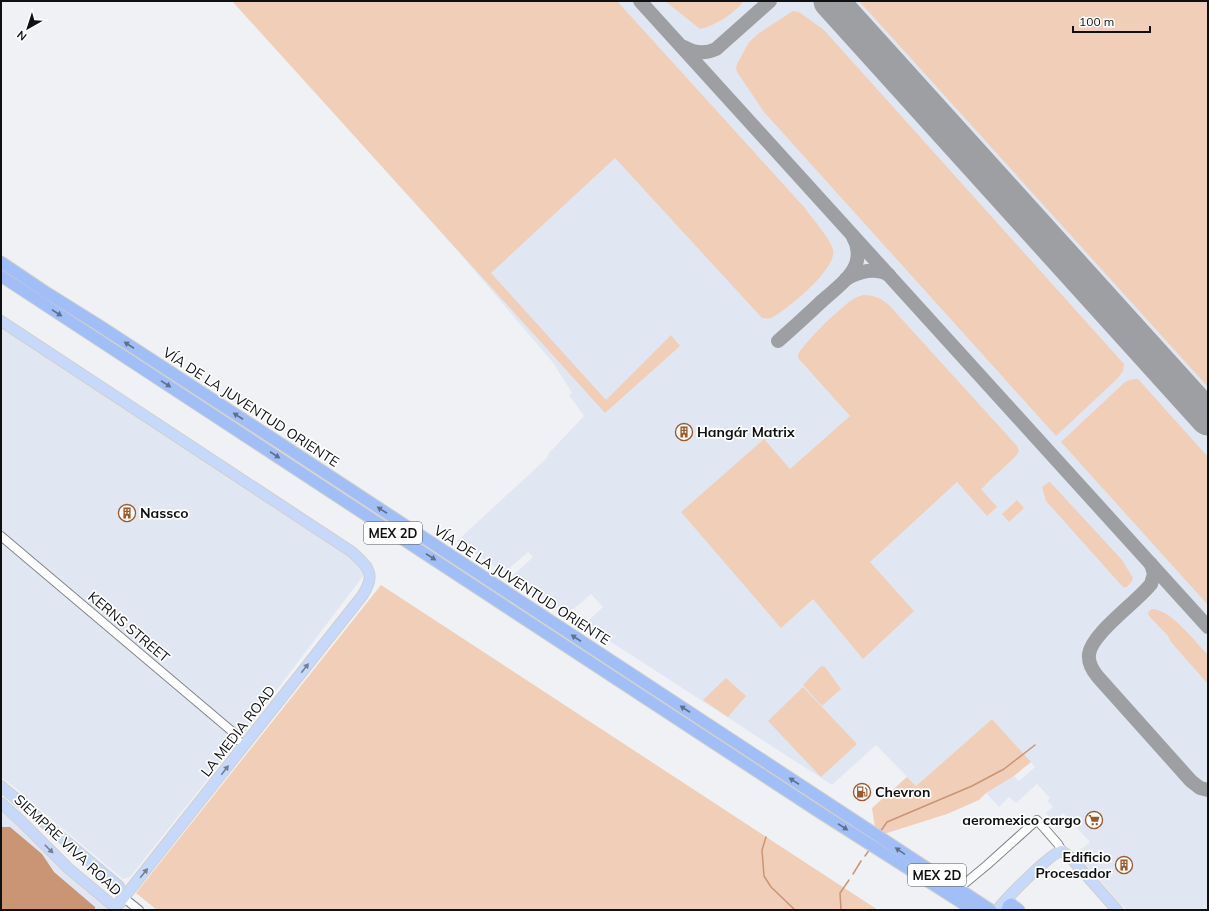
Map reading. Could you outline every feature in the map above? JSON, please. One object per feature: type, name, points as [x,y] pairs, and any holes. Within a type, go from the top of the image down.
[{"type":"highway","points":[[1,276],[13,281],[16,279],[2,262]]},
{"type":"highway","name":"VÍA DE LA JUVENTUD ORIENTE","points":[[2,262],[41,296],[786,789],[869,837]]},
{"type":"highway","name":"VÍA DE LA JUVENTUD ORIENTE","points":[[1,276],[100,326],[826,802],[869,837]]},
{"type":"highway","name":"MEX 2D","points":[[869,837],[991,910]]},
{"type":"highway","name":"MEX 2D","points":[[880,844],[973,910]]},
{"type":"highway","points":[[1007,910],[1008,906],[1011,904],[1019,910]]},
{"type":"main road","points":[[1,321],[352,552],[365,564]]},
{"type":"main road","points":[[1,328],[353,559],[365,564]]},
{"type":"main road","name":"LA MEDIA ROAD","points":[[119,905],[362,596],[367,589],[370,576],[369,569],[365,564]]},
{"type":"main road","name":"SIEMPRE VIVA ROAD","points":[[1,786],[119,886],[122,897],[119,905],[68,868],[1,803]]},
{"type":"main road","points":[[997,910],[1024,882],[1056,853],[1062,851],[1070,857],[1118,910]]},
{"type":"main road","points":[[1019,910],[1017,899],[1023,888],[1024,882]]},
{"type":"main road","points":[[1104,895],[1106,903],[1111,910]]},
{"type":"street","name":"KERNS STREET","points":[[1,536],[234,733],[238,740]]},
{"type":"street","points":[[958,889],[1037,820],[1058,844],[1062,851]]},
{"type":"street","points":[[119,905],[139,910]]},
{"type":"shaded area","points":[[232,1],[617,1],[804,207],[829,240],[833,250],[832,258],[828,267],[820,277],[799,298],[771,318],[762,318],[615,158],[491,273],[606,400],[671,335],[680,346],[605,413]]},
{"type":"shaded area","points":[[234,1],[1169,1],[1208,44],[1208,910],[1126,910],[1076,854],[1090,842],[1063,813],[1053,822],[1046,813],[1053,807],[1047,801],[1050,798],[1037,784],[1016,803],[1009,797],[999,807],[986,793],[1014,776],[1019,781],[1035,767],[992,719],[916,786],[876,745],[832,785],[588,627],[588,621],[603,607],[591,594],[575,608],[565,612],[511,577],[533,557],[528,552],[504,573],[457,541],[547,458],[549,453],[584,416],[569,395],[572,393],[554,364],[462,256]]},
{"type":"shaded area","points":[[665,1],[744,1],[724,18],[712,25],[700,29]]},
{"type":"shaded area","points":[[859,1],[1208,1],[1208,387]]},
{"type":"shaded area","points":[[793,11],[799,12],[824,30],[1124,364],[1123,371],[1118,378],[1056,436],[764,112],[737,72],[737,64],[749,42],[759,33]]},
{"type":"shaded area","points":[[863,295],[877,297],[889,305],[1017,446],[1019,451],[1016,456],[981,489],[997,507],[987,516],[957,482],[870,562],[914,611],[863,659],[813,599],[781,628],[681,512],[764,439],[790,469],[850,416],[798,358],[798,355],[820,328],[852,300]]},
{"type":"shaded area","points":[[1,318],[373,563],[245,732],[240,733],[231,745],[231,750],[130,877],[123,879],[1,777]]},
{"type":"shaded area","points":[[1138,379],[1208,457],[1208,605],[1061,442],[1125,382]]},
{"type":"shaded area","points":[[1049,482],[1122,560],[1133,578],[1127,587],[1123,587],[1046,501],[1042,487]]},
{"type":"shaded area","points":[[1017,500],[1024,508],[1009,522],[1002,514]]},
{"type":"shaded area","points":[[381,585],[878,910],[157,910],[136,893]]},
{"type":"shaded area","points":[[1152,609],[1159,610],[1175,620],[1208,655],[1208,684],[1171,642],[1168,636],[1149,616],[1148,612]]},
{"type":"shaded area","points":[[821,666],[825,667],[841,689],[822,706],[803,685]]},
{"type":"shaded area","points":[[726,678],[746,696],[728,717],[703,700]]},
{"type":"shaded area","points":[[803,687],[857,744],[821,777],[768,721]]},
{"type":"shaded area","points":[[992,719],[1031,762],[1014,776],[986,793],[979,800],[947,814],[884,834],[875,828],[872,808],[907,777],[916,786]]},
{"type":"shaded area","points":[[1,812],[113,899],[107,910],[1,910]]},
{"type":"shaded area","points":[[1,827],[10,827],[42,854],[54,872],[95,907],[95,910],[1,910]]},
{"type":"waterway","points":[[880,832],[887,822],[972,786],[1004,769],[1035,745]]},
{"type":"waterway","points":[[766,837],[762,850],[764,876],[771,887],[795,910]]},
{"type":"waterway","points":[[865,856],[870,849]]},
{"type":"waterway","points":[[853,874],[861,861]]},
{"type":"waterway","points":[[841,910],[840,893],[849,880]]},
{"type":"taxiway","points":[[640,1],[1208,627]]},
{"type":"taxiway","points":[[684,47],[692,51],[700,52],[708,52],[716,49],[770,1]]},
{"type":"taxiway","points":[[778,341],[841,284],[854,269],[858,258],[858,250],[853,237]]},
{"type":"taxiway","points":[[846,279],[856,274],[868,271],[879,271],[889,275]]},
{"type":"taxiway","points":[[1151,564],[1154,574],[1151,584],[1106,627],[1092,646],[1089,654],[1089,660],[1098,677],[1191,781],[1200,788],[1208,790]]},
{"type":"runway","points":[[831,1],[1208,418]]},
{"type":"place","name":"Hangár Matrix","points":[[684,432]]},
{"type":"place","name":"Nassco","points":[[127,513]]},
{"type":"place","name":"Chevron","points":[[862,792]]},
{"type":"place","name":"aeromexico cargo","points":[[1094,820]]},
{"type":"place","name":"Edificio Procesador","points":[[1124,865]]}]
